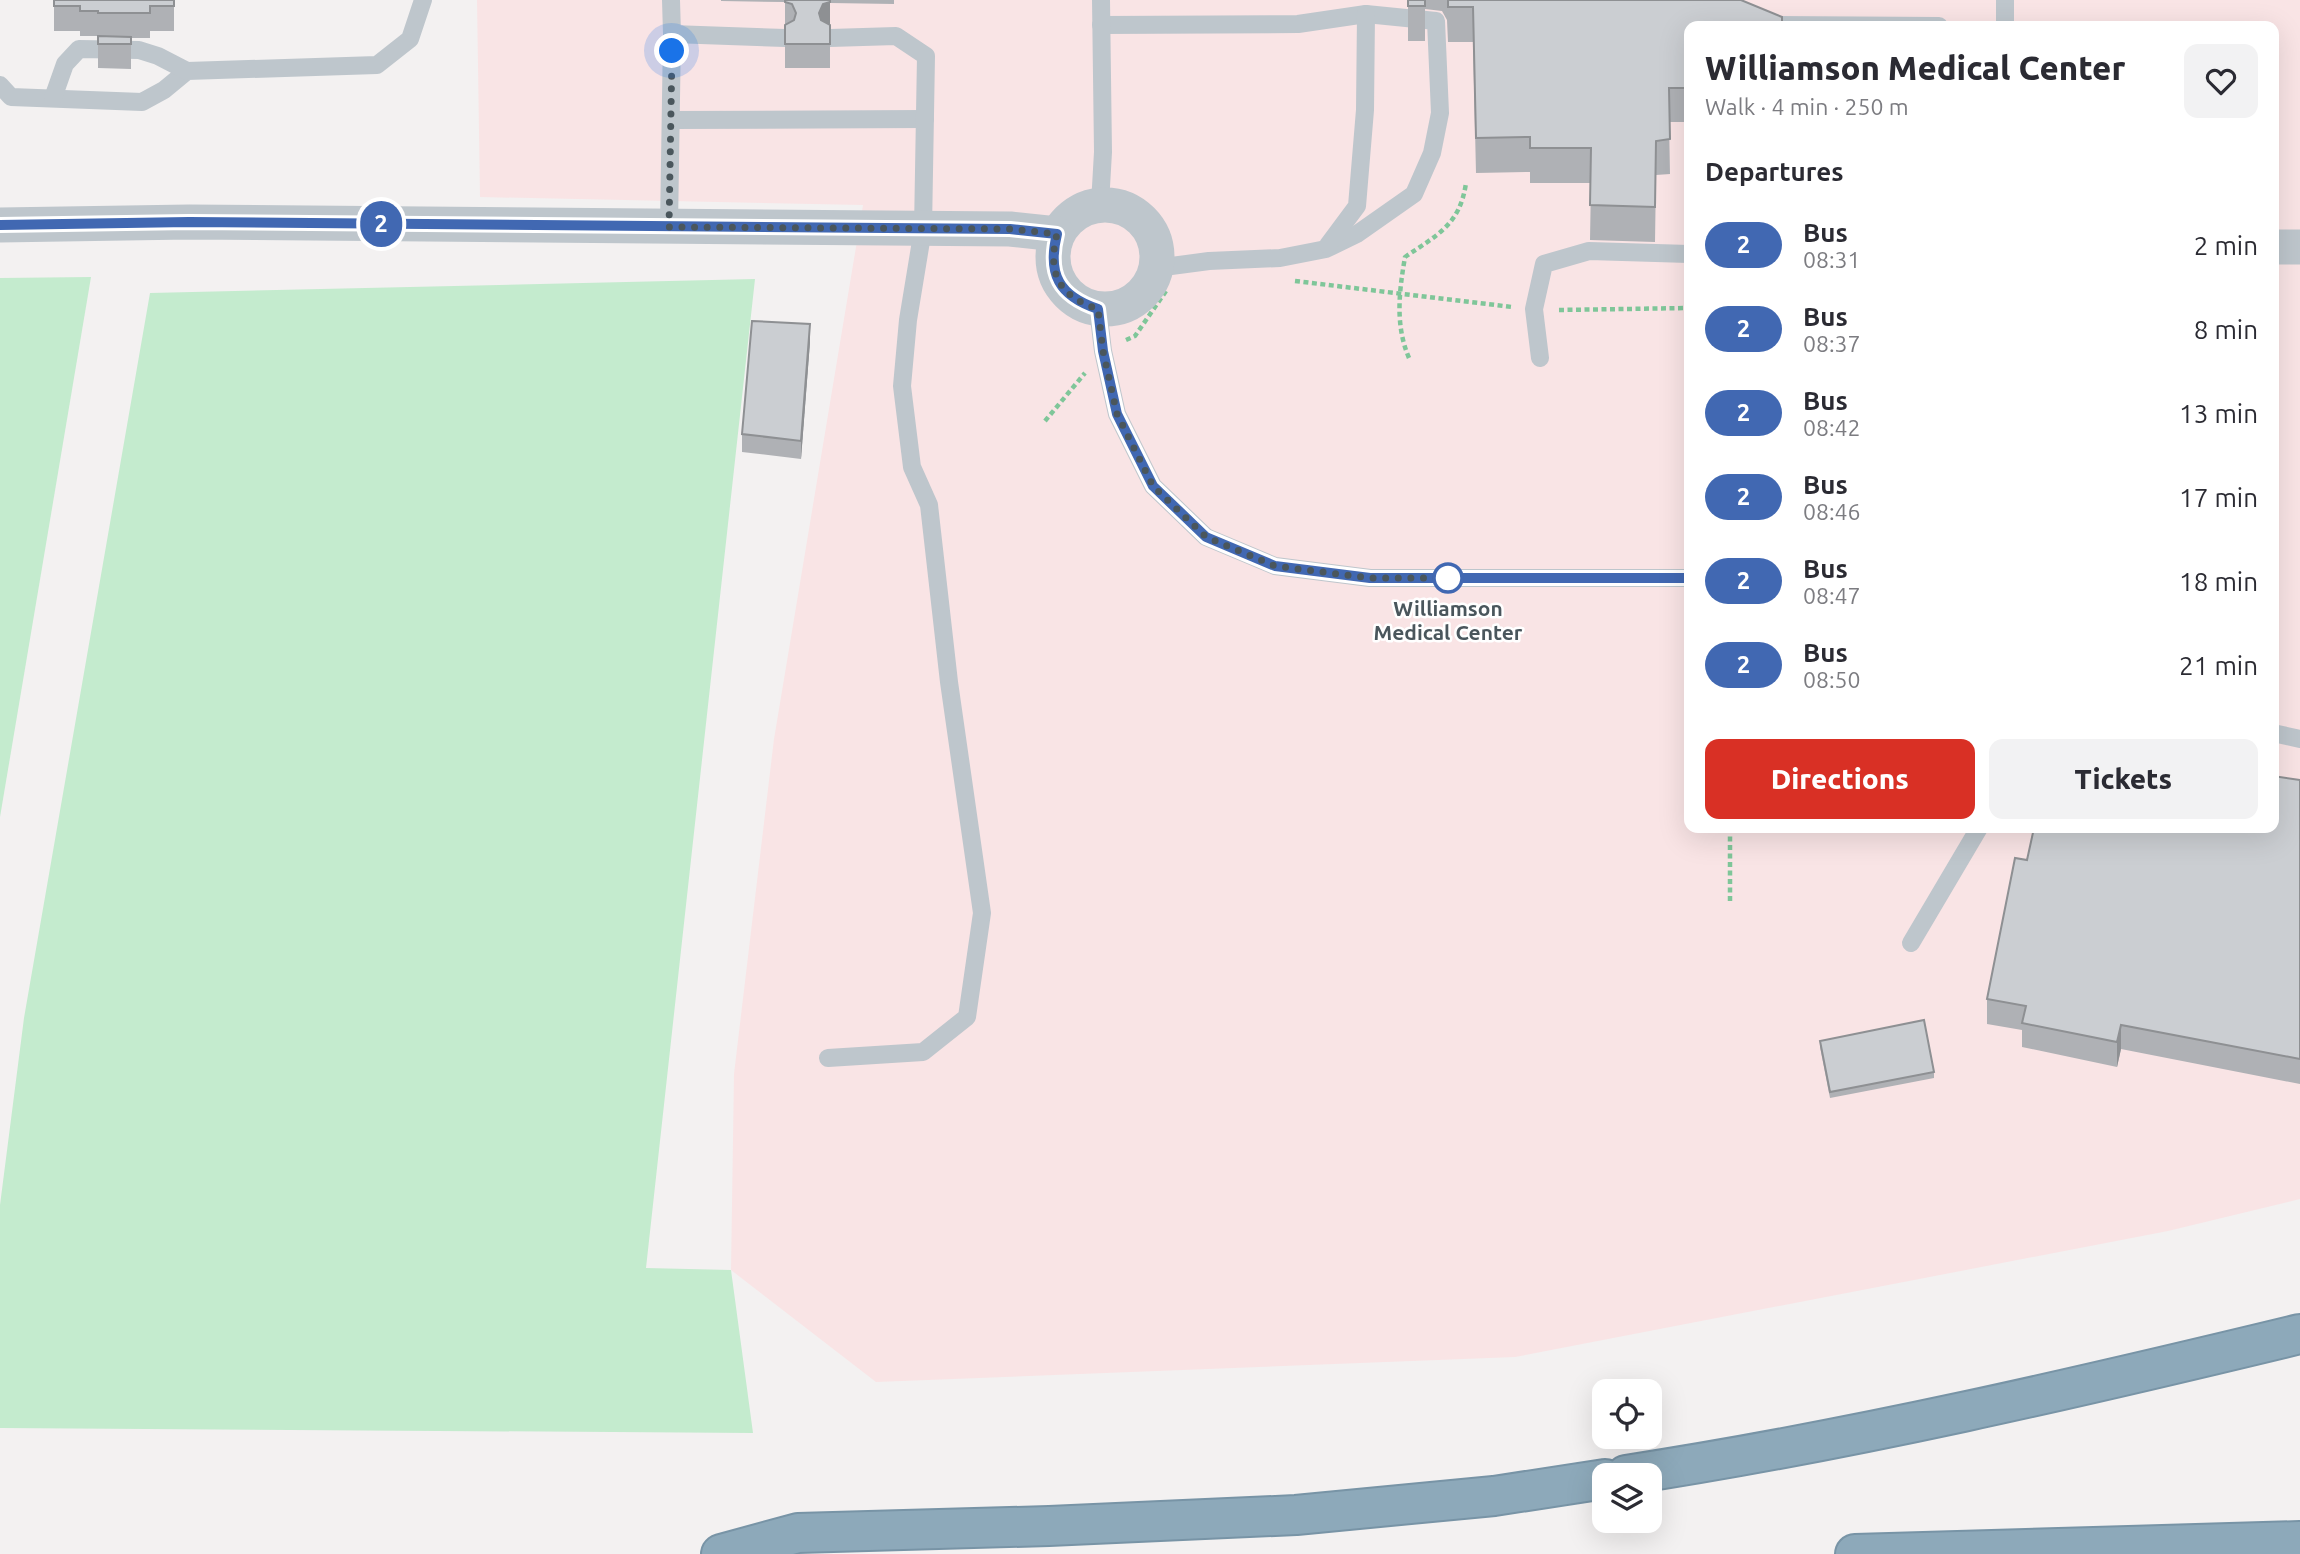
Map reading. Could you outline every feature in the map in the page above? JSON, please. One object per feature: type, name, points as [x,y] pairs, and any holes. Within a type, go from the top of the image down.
[{"type":"highway","points":[[1662,1469],[1759,1454],[2043,1396],[2300,1335]]},
{"type":"highway","points":[[720,1554],[798,1533],[1296,1515],[1494,1496],[1592,1481]]},
{"type":"highway","points":[[1855,1554],[2300,1541]]},
{"type":"street","points":[[1100,204],[1119,206],[1137,215],[1150,229],[1164,276],[1135,300],[1117,308],[1098,309],[1079,303],[1064,290],[1055,273],[1052,254],[1057,234],[1064,223],[1086,207],[1100,204]]},
{"type":"street","points":[[0,225],[189,222],[1010,229],[1057,234]]},
{"type":"street","points":[[2279,247],[2300,247]]},
{"type":"lane","points":[[53,98],[65,64],[79,49],[139,50],[158,56],[187,71],[377,65],[410,39],[423,0]]},
{"type":"lane","points":[[669,227],[671,0]]},
{"type":"lane","points":[[1100,204],[1103,152],[1101,0]]},
{"type":"lane","points":[[2005,0],[2005,21]]},
{"type":"lane","points":[[1101,26],[1298,24],[1366,13],[1436,21],[1440,113],[1432,153],[1414,194],[1357,234],[1326,248],[1280,258],[1209,261],[1164,276]]},
{"type":"lane","points":[[1326,248],[1357,206],[1364,110],[1366,13]]},
{"type":"lane","points":[[672,34],[785,38]]},
{"type":"lane","points":[[828,1058],[923,1052],[967,1017],[982,913],[949,682],[929,505],[912,467],[902,386],[908,320],[923,229],[926,55],[896,36],[830,38]]},
{"type":"lane","points":[[0,85],[11,97],[142,102],[164,90],[187,71]]},
{"type":"lane","points":[[671,120],[925,119]]},
{"type":"lane","points":[[1540,358],[1534,309],[1544,264],[1589,251],[1684,254]]},
{"type":"lane","points":[[1098,309],[1103,351],[1117,414],[1153,486],[1206,537],[1275,566],[1370,578],[1684,578]]},
{"type":"lane","points":[[2279,734],[2300,739]]},
{"type":"lane","points":[[1911,943],[1976,833]]},
{"type":"path","points":[[1409,359],[1402,341],[1398,294],[1405,257],[1450,226],[1464,195],[1466,183]]},
{"type":"path","points":[[1045,421],[1103,351],[1135,335],[1164,276]]},
{"type":"path","points":[[1289,281],[1534,309],[1684,308]]},
{"type":"path","points":[[1730,833],[1730,904]]},
{"type":"shaded area","name":"Williamson Medical Center","points":[[477,0],[2300,0],[2300,1199],[2168,1231],[1515,1357],[876,1382],[731,1270],[734,1074],[774,739],[863,205],[480,197]]},
{"type":"green space","points":[[91,277],[0,817],[0,278]]},
{"type":"green space","points":[[755,279],[646,1268],[731,1270],[753,1433],[0,1428],[0,1205],[24,1018],[150,293]]},
{"type":"building","points":[[54,0],[174,0],[174,6],[150,6],[150,13],[98,13],[80,11],[80,6],[54,6]]},
{"type":"building","points":[[785,0],[830,0],[823,4],[819,13],[821,20],[830,25],[830,44],[785,44],[785,25],[794,20],[796,13],[792,4]]},
{"type":"building","points":[[1408,0],[1425,0],[1425,6],[1408,6]]},
{"type":"building","points":[[1448,0],[1741,0],[1782,17],[1782,21],[1684,21],[1684,88],[1669,88],[1670,139],[1656,141],[1655,207],[1590,205],[1591,148],[1530,148],[1530,137],[1476,138],[1473,7],[1448,7]]},
{"type":"building","points":[[98,36],[131,37],[131,44],[98,44]]},
{"type":"building","points":[[752,321],[810,324],[801,441],[742,434]]},
{"type":"building","points":[[2279,777],[2300,780],[2300,1059],[2121,1025],[2117,1042],[2022,1023],[2026,1006],[1987,999],[2015,858],[2027,860],[2033,833],[2279,833]]},
{"type":"building","points":[[1924,1020],[1934,1072],[1830,1092],[1820,1041]]},
{"type":"bus line","name":"2","points":[[0,225],[189,222],[1010,229],[1057,234],[1052,254],[1055,273],[1064,290],[1079,303],[1098,309],[1103,351],[1117,414],[1153,486],[1206,537],[1275,566],[1370,578],[1684,578]]},
{"type":"place","name":"Williamson Medical Center","points":[[1448,578]]},
{"type":"route","points":[[672,51],[669,227],[1010,229],[1057,234],[1052,254],[1055,273],[1064,290],[1079,303],[1098,309],[1103,351],[1117,414],[1153,486],[1206,537],[1275,566],[1370,578],[1448,578]]}]
